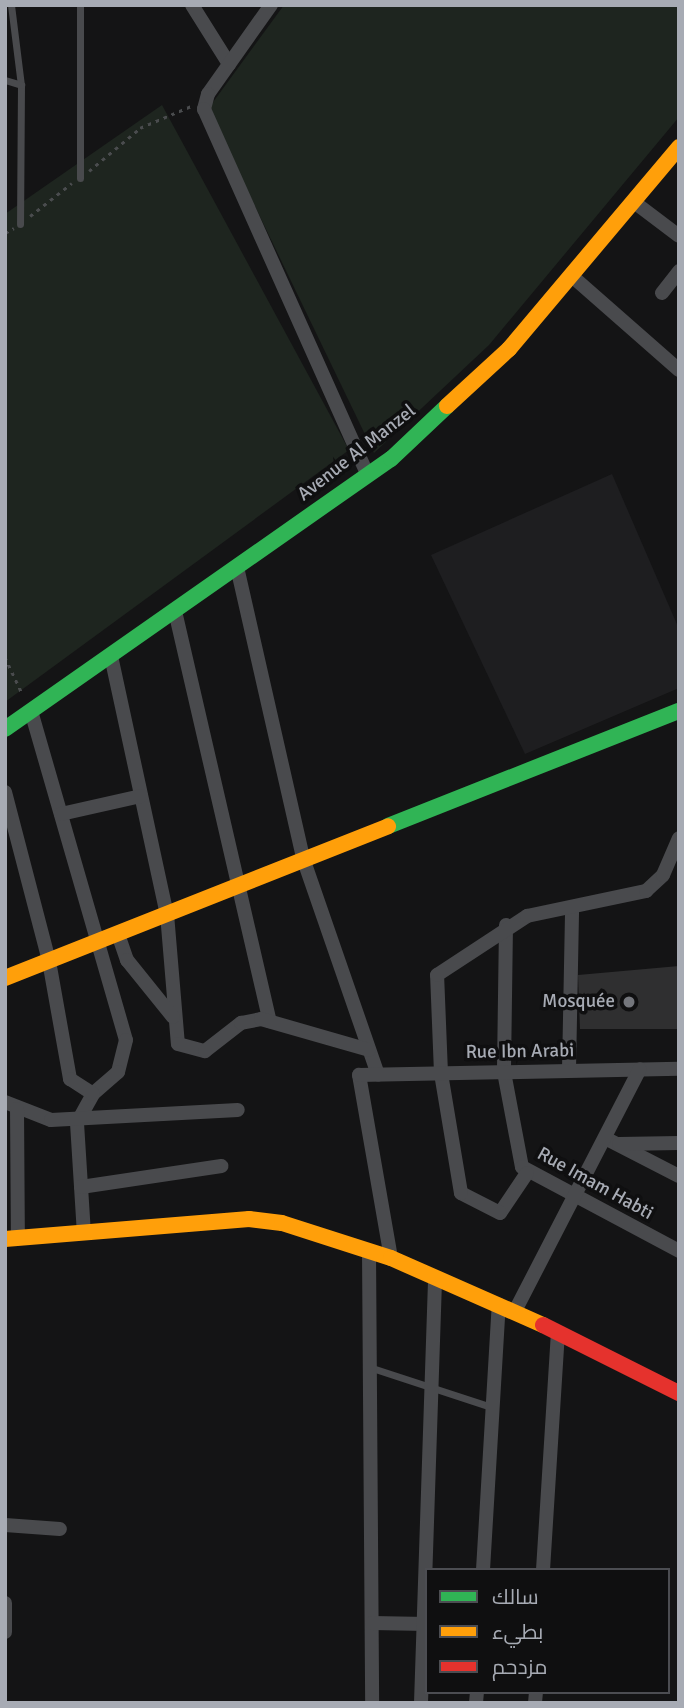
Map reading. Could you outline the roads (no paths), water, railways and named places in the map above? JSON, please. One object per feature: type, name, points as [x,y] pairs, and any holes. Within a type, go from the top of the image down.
[{"type":"street","points":[[192,5],[229,64]]},
{"type":"street","points":[[271,5],[204,101],[368,475]]},
{"type":"street","name":"Avenue Al Manzel","points":[[5,729],[368,475],[455,402],[573,277],[679,147]]},
{"type":"street","points":[[634,202],[679,236]]},
{"type":"street","points":[[662,293],[679,271]]},
{"type":"street","points":[[573,277],[679,370]]},
{"type":"street","points":[[237,567],[304,860],[378,1075]]},
{"type":"street","points":[[175,611],[270,1021]]},
{"type":"street","points":[[111,656],[167,914],[173,1017],[178,1044],[195,1054],[242,1023],[270,1021],[369,1050]]},
{"type":"street","points":[[5,978],[679,711]]},
{"type":"street","points":[[31,712],[127,1040],[118,1072],[93,1094],[78,1121],[84,1233]]},
{"type":"street","points":[[5,792],[50,961],[70,1079],[93,1094]]},
{"type":"street","points":[[61,814],[141,796]]},
{"type":"street","points":[[527,1173],[500,1213],[461,1193],[441,1073],[438,975],[506,925],[572,906],[646,891],[663,875],[679,838]]},
{"type":"street","points":[[569,1070],[572,906]]},
{"type":"street","name":"Rue Imam Habti","points":[[506,925],[503,1072],[519,1160],[527,1173],[679,1251]]},
{"type":"street","points":[[118,934],[127,960],[173,1017]]},
{"type":"street","points":[[515,1311],[573,1198],[611,1141],[640,1069]]},
{"type":"street","name":"Rue Ibn Arabi","points":[[391,1258],[356,1082],[362,1075],[679,1069]]},
{"type":"street","points":[[238,1111],[78,1121],[39,1118],[11,1105],[11,1239],[265,1220],[391,1258],[515,1311],[679,1393]]},
{"type":"street","points":[[611,1141],[679,1143]]},
{"type":"street","points":[[611,1141],[679,1176]]},
{"type":"street","points":[[81,1187],[221,1166]]},
{"type":"street","points":[[369,1251],[372,1703]]},
{"type":"street","points":[[426,1568],[428,1388],[435,1277]]},
{"type":"street","points":[[482,1568],[488,1406],[499,1304]]},
{"type":"street","points":[[543,1568],[558,1333]]},
{"type":"street","points":[[5,1525],[61,1529]]},
{"type":"street","points":[[5,1603],[5,1632]]},
{"type":"street","points":[[372,1623],[425,1624],[421,1703]]},
{"type":"lane","points":[[11,5],[21,86],[20,224]]},
{"type":"lane","points":[[80,5],[80,178]]},
{"type":"lane","points":[[5,80],[21,86]]},
{"type":"lane","points":[[368,1366],[488,1406]]},
{"type":"place","name":"Mosquée","points":[[629,1002]]}]
